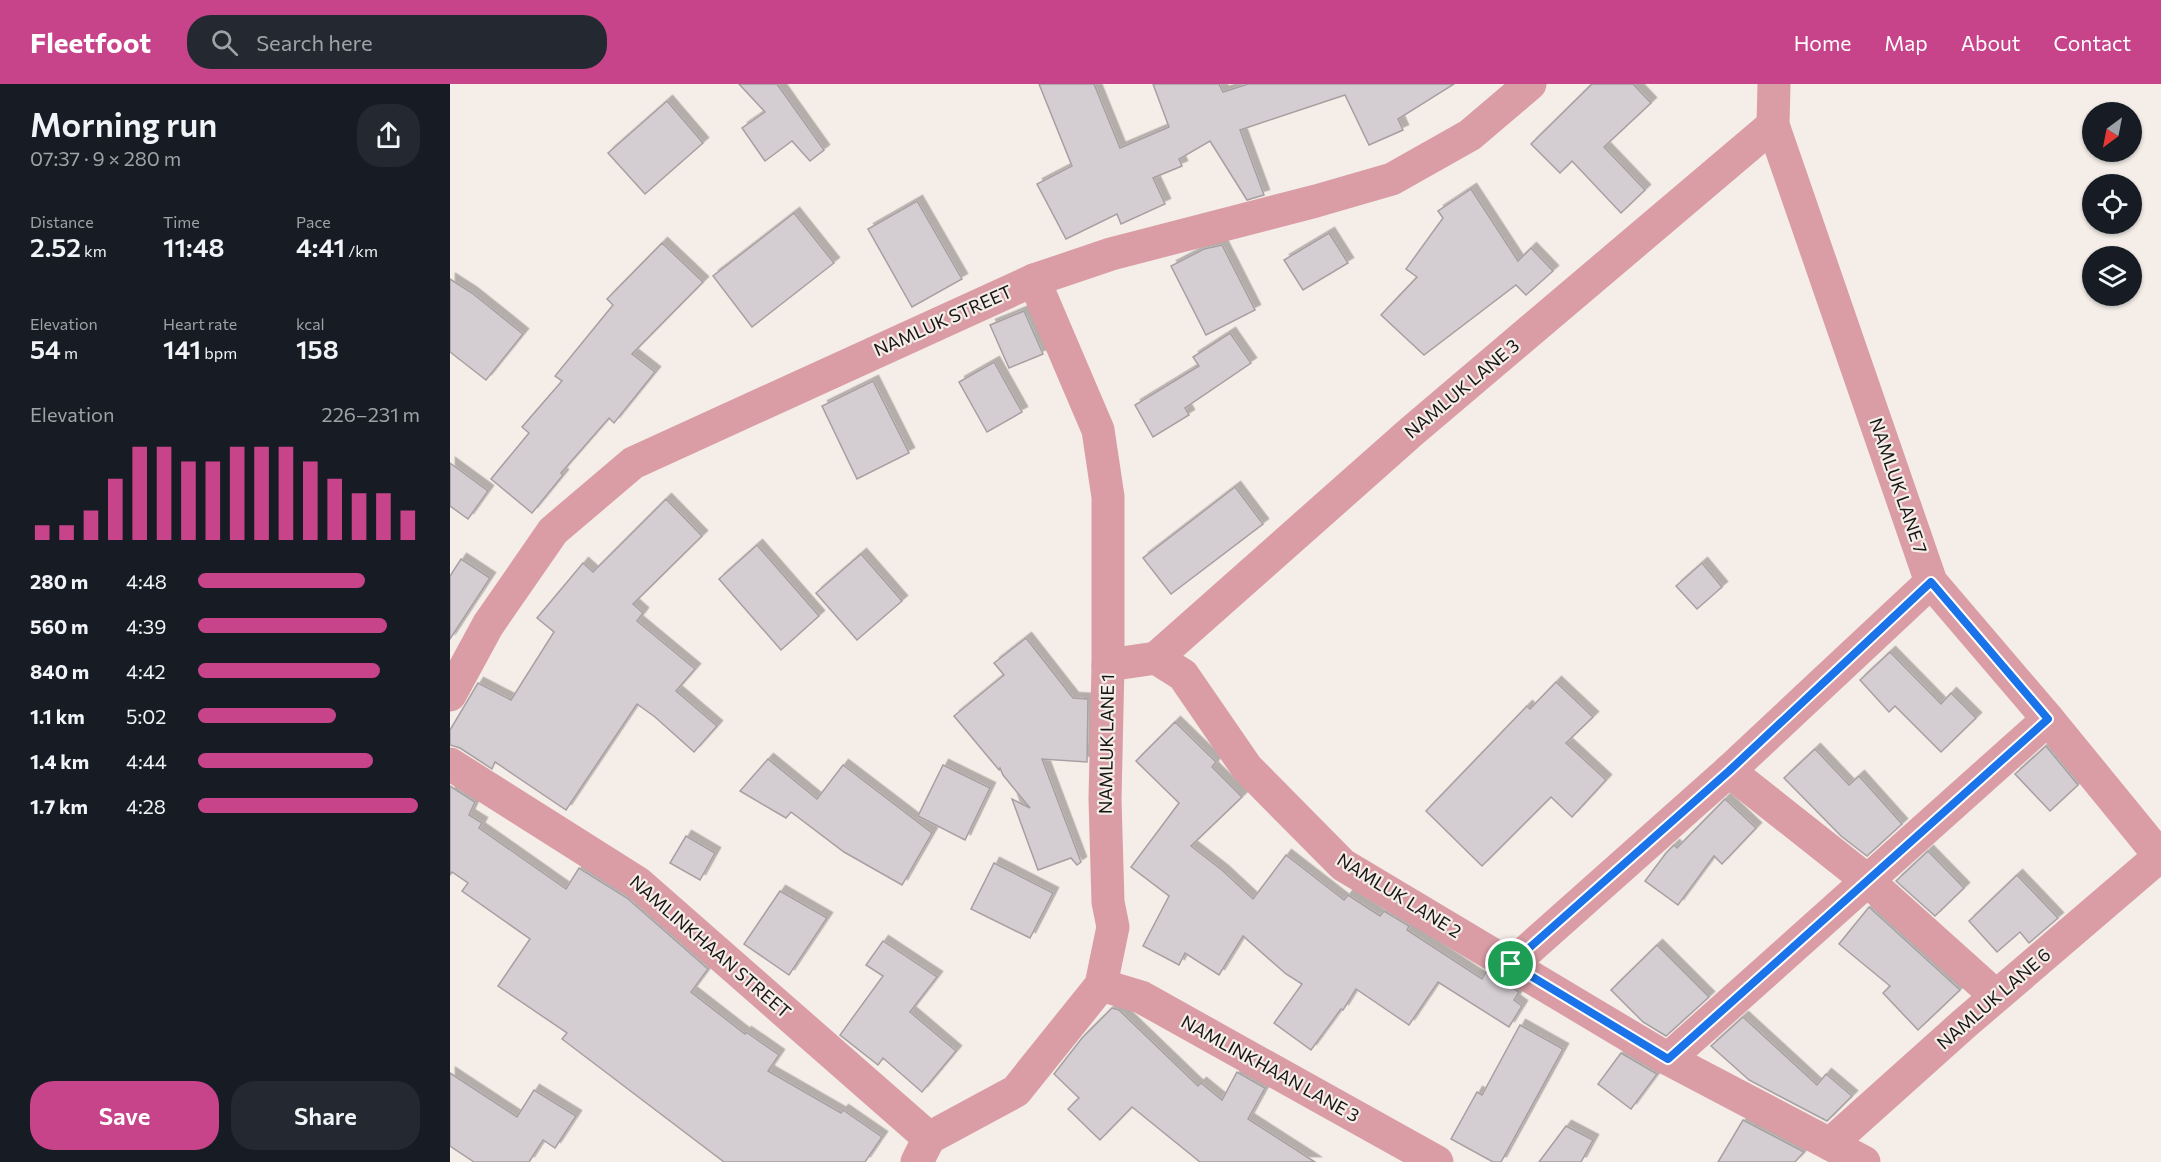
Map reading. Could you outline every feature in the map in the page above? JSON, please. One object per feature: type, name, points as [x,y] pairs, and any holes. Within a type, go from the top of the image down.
[{"type":"street","name":"NAMLUK STREET","points":[[450,695],[488,624],[553,531],[633,463],[1034,280],[1111,254],[1392,179],[1470,135],[1530,84]]},
{"type":"street","name":"NAMLUK LANE 7","points":[[1774,84],[1773,125],[1931,582],[2160,855]]},
{"type":"street","name":"NAMLUK LANE 3","points":[[1156,658],[1411,432],[1773,125]]},
{"type":"street","name":"NAMLUK LANE 1","points":[[923,1150],[1016,1091],[1101,985],[1113,927],[1108,902],[1105,799],[1108,497],[1098,430],[1034,280]]},
{"type":"street","points":[[1511,964],[1729,771],[1931,582]]},
{"type":"street","points":[[1108,665],[1156,658]]},
{"type":"street","name":"NAMLUK LANE 2","points":[[1156,658],[1183,675],[1247,768],[1342,865],[1668,1059],[1864,1162]]},
{"type":"street","points":[[1668,1059],[2048,719]]},
{"type":"street","name":"NAMLINKHAAN STREET","points":[[450,764],[638,883],[923,1150]]},
{"type":"street","points":[[1729,771],[1868,881],[1996,996]]},
{"type":"street","name":"NAMLUK LANE 6","points":[[1830,1144],[1996,996],[2160,855]]},
{"type":"street","name":"NAMLINKHAAN LANE 3","points":[[1101,985],[1141,997],[1437,1162]]},
{"type":"building","points":[[739,84],[777,84],[824,150],[810,161],[792,141],[765,161],[742,128],[765,112]]},
{"type":"building","points":[[1039,84],[1094,84],[1120,148],[1169,127],[1153,84],[1219,84],[1223,92],[1248,84],[1454,84],[1398,119],[1403,130],[1369,145],[1345,95],[1240,130],[1264,195],[1247,200],[1210,141],[1179,159],[1182,166],[1153,178],[1165,204],[1121,224],[1117,214],[1066,239],[1037,184],[1072,166]]},
{"type":"building","points":[[1592,84],[1633,84],[1651,103],[1604,147],[1645,190],[1621,213],[1572,161],[1560,173],[1531,144]]},
{"type":"building","points":[[667,101],[703,143],[645,194],[608,153]]},
{"type":"building","points":[[1471,189],[1518,261],[1531,248],[1553,271],[1526,295],[1516,285],[1424,355],[1381,315],[1417,277],[1406,269],[1443,218],[1438,211]]},
{"type":"building","points":[[917,201],[962,279],[912,307],[868,229]]},
{"type":"building","points":[[794,213],[834,263],[752,327],[713,276]]},
{"type":"building","points":[[1329,233],[1348,263],[1303,290],[1284,260]]},
{"type":"building","points":[[662,243],[703,282],[632,354],[655,372],[614,423],[609,418],[561,473],[563,475],[532,513],[491,479],[529,433],[522,427],[562,381],[555,376],[613,305],[607,299]]},
{"type":"building","points":[[1222,245],[1255,310],[1206,335],[1171,266],[1204,249]]},
{"type":"building","points":[[450,279],[472,293],[523,334],[486,380],[450,352]]},
{"type":"building","points":[[1024,311],[1043,354],[1009,368],[990,325]]},
{"type":"building","points":[[1230,333],[1251,363],[1185,408],[1189,415],[1153,437],[1135,405],[1199,366],[1193,357]]},
{"type":"building","points":[[994,362],[1022,412],[987,432],[959,382]]},
{"type":"building","points":[[873,381],[909,453],[857,479],[822,406]]},
{"type":"building","points":[[450,463],[488,491],[468,519],[450,506]]},
{"type":"building","points":[[1235,487],[1263,524],[1171,594],[1143,558]]},
{"type":"building","points":[[666,499],[702,536],[633,604],[643,613],[637,621],[695,669],[676,691],[717,726],[694,752],[637,704],[566,810],[495,762],[492,769],[460,748],[450,745],[450,730],[478,683],[511,700],[554,632],[537,618],[583,563],[593,572]]},
{"type":"building","points":[[757,545],[819,616],[781,650],[719,579]]},
{"type":"building","points":[[861,554],[902,601],[857,640],[816,593]]},
{"type":"building","points":[[461,559],[490,578],[450,639],[450,576]]},
{"type":"building","points":[[1702,563],[1722,587],[1697,609],[1676,586]]},
{"type":"building","points":[[1026,638],[1073,698],[1088,699],[1087,762],[1042,759],[1081,862],[1077,865],[1071,858],[1038,870],[1012,799],[1030,808],[1000,768],[999,770],[954,716],[1004,675],[994,663]]},
{"type":"building","points":[[1890,652],[1941,704],[1951,693],[1976,718],[1941,752],[1895,706],[1889,712],[1860,680]]},
{"type":"building","points":[[1556,682],[1593,717],[1566,743],[1606,780],[1572,817],[1551,797],[1482,866],[1426,811],[1527,706],[1530,709]]},
{"type":"building","points":[[1175,722],[1216,762],[1212,767],[1242,797],[1191,846],[1253,899],[1286,855],[1344,900],[1348,895],[1380,916],[1384,911],[1409,926],[1407,930],[1482,979],[1486,972],[1519,992],[1514,1000],[1522,1006],[1509,1027],[1438,982],[1409,1025],[1356,989],[1343,1010],[1341,1009],[1311,1050],[1274,1023],[1302,984],[1286,974],[1243,936],[1219,975],[1185,953],[1179,965],[1143,946],[1169,896],[1131,867],[1179,803],[1136,761]]},
{"type":"building","points":[[2046,746],[2078,785],[2050,811],[2015,774]]},
{"type":"building","points":[[1815,749],[1849,785],[1859,776],[1902,824],[1867,856],[1841,836],[1784,778]]},
{"type":"building","points":[[768,759],[817,799],[843,765],[932,833],[902,885],[844,852],[791,812],[786,818],[740,791]]},
{"type":"building","points":[[943,765],[990,788],[965,840],[918,816]]},
{"type":"building","points":[[450,786],[475,802],[469,815],[482,823],[479,828],[566,889],[579,868],[627,898],[708,969],[691,992],[745,1034],[746,1032],[779,1055],[768,1071],[841,1113],[843,1110],[882,1137],[865,1162],[724,1162],[562,1039],[567,1033],[498,986],[530,939],[462,891],[468,883],[452,872],[450,875]]},
{"type":"building","points":[[1725,799],[1756,828],[1722,864],[1714,856],[1678,905],[1645,881],[1666,853],[1674,845],[1677,848]]},
{"type":"building","points":[[686,836],[715,853],[700,880],[670,863]]},
{"type":"building","points":[[1928,851],[1964,888],[1935,916],[1896,881]]},
{"type":"building","points":[[994,863],[1053,893],[1030,938],[971,909]]},
{"type":"building","points":[[2017,875],[2058,918],[2029,943],[2020,932],[1997,952],[1969,921]]},
{"type":"building","points":[[780,891],[827,918],[789,975],[744,944]]},
{"type":"building","points":[[1869,907],[1960,990],[1918,1030],[1883,993],[1890,986],[1839,944]]},
{"type":"building","points":[[883,941],[937,977],[910,1012],[956,1051],[922,1092],[883,1058],[878,1065],[840,1035],[883,976],[866,965]]},
{"type":"building","points":[[1657,945],[1709,997],[1666,1036],[1643,1022],[1611,990]]},
{"type":"building","points":[[1112,1008],[1119,1010],[1198,1086],[1201,1083],[1222,1100],[1237,1072],[1265,1088],[1248,1119],[1315,1162],[1200,1162],[1132,1107],[1100,1140],[1068,1109],[1079,1098],[1054,1074],[1082,1038]]},
{"type":"building","points":[[1743,1017],[1817,1085],[1826,1074],[1852,1096],[1827,1121],[1749,1080],[1711,1046]]},
{"type":"building","points":[[1520,1025],[1563,1049],[1501,1162],[1493,1162],[1451,1139],[1477,1092],[1482,1095]]},
{"type":"building","points":[[1621,1053],[1657,1074],[1631,1109],[1598,1084]]},
{"type":"building","points":[[450,1073],[517,1117],[534,1090],[576,1116],[555,1148],[543,1140],[529,1162],[474,1162],[450,1146]]},
{"type":"building","points":[[1743,1120],[1804,1152],[1795,1162],[1718,1162]]},
{"type":"building","points":[[1566,1126],[1593,1140],[1581,1162],[1539,1162]]},
{"type":"route","points":[[1931,582],[2048,719],[1668,1059],[1511,964],[1729,771],[1931,582]]}]
